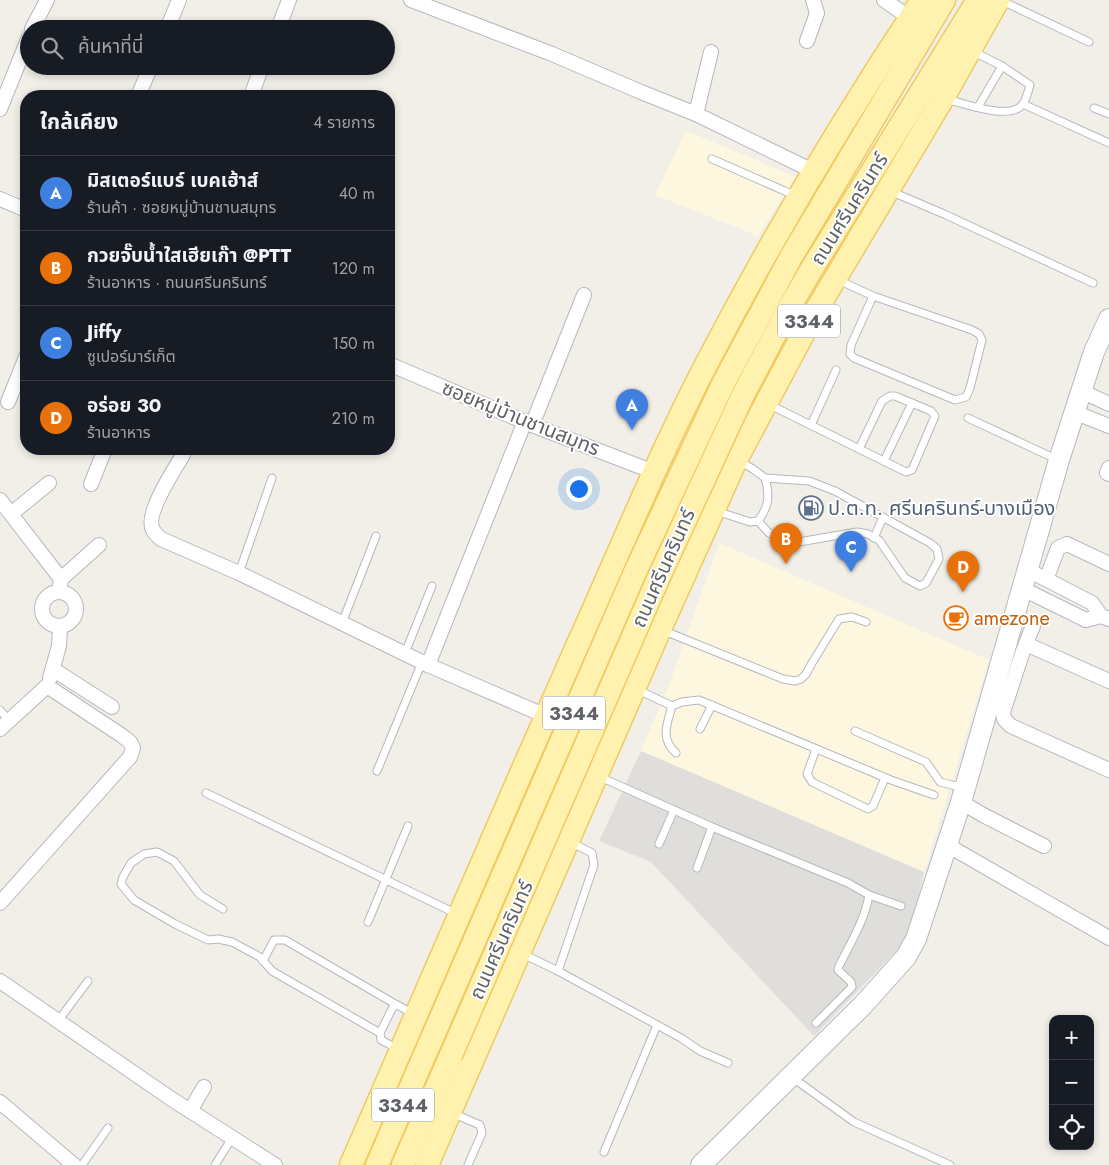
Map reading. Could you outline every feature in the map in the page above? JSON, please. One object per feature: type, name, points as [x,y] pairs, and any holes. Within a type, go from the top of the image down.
[{"type":"main road","name":"ถนนศรีนครินทร์","points":[[377,1165],[639,563],[723,384],[787,264],[944,0]]},
{"type":"main road","name":"ถนนศรีนครินทร์","points":[[403,1165],[658,578],[743,395],[811,270],[978,0]]},
{"type":"main road","name":"ถนนศรีนครินทร์","points":[[427,1165],[647,657],[736,460],[834,278],[943,98],[999,0]]},
{"type":"main road","name":"3344","points":[[351,1165],[400,1051],[406,1010],[460,916],[654,472],[708,360],[754,274],[799,198],[916,9]]},
{"type":"main road","points":[[584,632],[584,646],[588,658],[592,665],[604,675],[624,674],[636,668],[647,657]]},
{"type":"main road","points":[[512,795],[535,781],[546,779],[558,781],[565,785],[572,795],[576,810],[572,831]]},
{"type":"street","points":[[37,20],[47,0]]},
{"type":"street","points":[[171,20],[179,0]]},
{"type":"street","points":[[281,20],[289,0]]},
{"type":"street","points":[[411,0],[552,54],[696,114],[815,172]]},
{"type":"street","points":[[807,41],[817,13],[812,0]]},
{"type":"street","points":[[881,1],[916,9]]},
{"type":"street","points":[[696,114],[711,52]]},
{"type":"street","points":[[0,109],[20,59]]},
{"type":"street","points":[[140,90],[146,75]]},
{"type":"street","points":[[253,90],[259,75]]},
{"type":"street","points":[[0,199],[20,207]]},
{"type":"street","points":[[425,663],[584,295]]},
{"type":"street","points":[[702,1165],[863,1005],[906,956],[916,939],[962,795],[1059,460],[1094,352],[1109,318]]},
{"type":"street","name":"ซอยหมู่บ้านชานสมุทร","points":[[395,367],[529,423],[654,472]]},
{"type":"street","points":[[8,402],[20,372]]},
{"type":"street","points":[[1081,390],[1109,404]]},
{"type":"street","points":[[1074,412],[1109,426]]},
{"type":"street","points":[[91,484],[103,455]]},
{"type":"street","points":[[182,455],[162,492],[152,516],[152,530],[161,539],[239,573],[425,663],[546,716]]},
{"type":"street","points":[[1109,468],[1106,473],[1109,474]]},
{"type":"street","points":[[49,483],[4,508],[60,585],[66,594],[72,599],[75,605],[76,613],[73,620],[60,627],[52,625],[46,621],[42,614],[42,606],[45,599],[51,594],[60,585],[99,545]]},
{"type":"street","points":[[1049,572],[1058,548],[1067,544],[1109,564]]},
{"type":"street","points":[[1025,580],[1092,603],[1105,618]]},
{"type":"street","points":[[1033,626],[1003,712],[1004,719],[1011,726],[1109,770]]},
{"type":"street","points":[[3,720],[47,686],[54,670],[59,646],[60,627]]},
{"type":"street","points":[[1026,644],[1109,681]]},
{"type":"street","points":[[54,670],[112,707]]},
{"type":"street","points":[[0,903],[130,757],[134,748],[121,735],[47,686]]},
{"type":"street","points":[[962,795],[983,815],[1044,846]]},
{"type":"street","points":[[947,845],[1109,938]]},
{"type":"street","points":[[0,981],[190,1111],[275,1165]]},
{"type":"street","points":[[190,1111],[204,1087]]},
{"type":"street","points":[[0,1102],[74,1165]]},
{"type":"lane","points":[[999,0],[1089,42]]},
{"type":"lane","points":[[943,98],[990,110],[1010,110],[1020,108],[1023,104],[1030,85],[1002,66],[970,50]]},
{"type":"lane","points":[[978,107],[1002,66]]},
{"type":"lane","points":[[1023,104],[1109,142]]},
{"type":"lane","points":[[1094,108],[1109,114]]},
{"type":"lane","points":[[712,159],[799,198]]},
{"type":"lane","points":[[887,190],[944,214],[1093,283]]},
{"type":"lane","points":[[834,278],[873,296],[972,330],[978,334],[982,340],[966,397],[955,400],[854,358],[850,354],[851,345],[873,296]]},
{"type":"lane","points":[[811,425],[836,370]]},
{"type":"lane","points":[[765,403],[906,472],[912,470],[935,416],[930,411],[895,396],[885,398],[860,448]]},
{"type":"lane","points":[[884,461],[912,403]]},
{"type":"lane","points":[[968,418],[1059,460]]},
{"type":"lane","points":[[736,460],[765,478],[808,482],[834,491],[883,516],[930,544],[936,549],[939,559],[926,583],[920,586],[905,578],[879,540],[868,534],[856,532],[799,542],[785,540],[769,533],[758,521]]},
{"type":"lane","points":[[239,573],[272,478]]},
{"type":"lane","points":[[712,510],[750,522],[758,521],[766,512],[768,494],[765,478]]},
{"type":"lane","points":[[874,538],[883,516]]},
{"type":"lane","points":[[342,623],[376,536]]},
{"type":"lane","points":[[404,653],[432,586]]},
{"type":"lane","points":[[660,629],[783,679],[795,681],[801,679],[806,674],[839,619],[852,617],[866,622]]},
{"type":"lane","points":[[377,771],[425,663]]},
{"type":"lane","points":[[634,688],[672,706],[682,702],[699,700],[885,778],[934,796]]},
{"type":"lane","points":[[700,729],[712,705]]},
{"type":"lane","points":[[672,706],[666,732],[669,747],[676,753]]},
{"type":"lane","points":[[855,731],[926,762],[940,782],[962,795]]},
{"type":"lane","points":[[816,749],[807,774],[812,782],[868,809],[873,806],[885,778]]},
{"type":"lane","points":[[596,775],[712,827],[848,884],[869,895],[901,906]]},
{"type":"lane","points":[[206,793],[460,916]]},
{"type":"lane","points":[[659,844],[674,810]]},
{"type":"lane","points":[[368,922],[408,826]]},
{"type":"lane","points":[[696,868],[712,827]]},
{"type":"lane","points":[[558,971],[594,865],[592,853],[572,831]]},
{"type":"lane","points":[[223,909],[200,895],[174,860],[157,852],[144,854],[131,863],[121,884],[134,900],[175,924],[208,940],[218,939],[232,942],[260,957],[272,971],[380,1033]]},
{"type":"lane","points":[[816,1023],[852,987],[851,982],[838,970],[864,913],[869,895]]},
{"type":"lane","points":[[263,961],[274,940],[285,940],[406,1010]]},
{"type":"lane","points":[[519,952],[657,1025],[700,1051],[728,1063]]},
{"type":"lane","points":[[58,1021],[88,981]]},
{"type":"lane","points":[[400,1051],[381,1040],[380,1033],[393,1007],[406,1010]]},
{"type":"lane","points":[[604,1152],[657,1025]]},
{"type":"lane","points":[[791,1076],[854,1122],[950,1165]]},
{"type":"lane","points":[[449,1112],[480,1126],[482,1133],[468,1165]]},
{"type":"lane","points":[[82,1165],[108,1128]]},
{"type":"lane","points":[[215,1165],[232,1138]]},
{"type":"shaded area","points":[[686,131],[796,177],[757,237],[655,195]]},
{"type":"shaded area","points":[[719,543],[989,660],[924,872],[641,751],[671,680]]},
{"type":"shaded area","points":[[641,751],[924,872],[909,938],[814,1036],[651,862],[599,841]]},
{"type":"place","name":"มิสเตอร์แบร์ เบคเฮ้าส์","points":[[632,430]]},
{"type":"place","name":"ป.ต.ท. ศรีนครินทร์-บางเมือง","points":[[811,508]]},
{"type":"place","name":"กวยจั๊บน้ำใสเฮียเก๊า @PTT","points":[[786,564]]},
{"type":"place","name":"Jiffy","points":[[851,572]]},
{"type":"place","name":"อร่อย 30","points":[[963,592]]},
{"type":"place","name":"amezone","points":[[956,618]]}]
